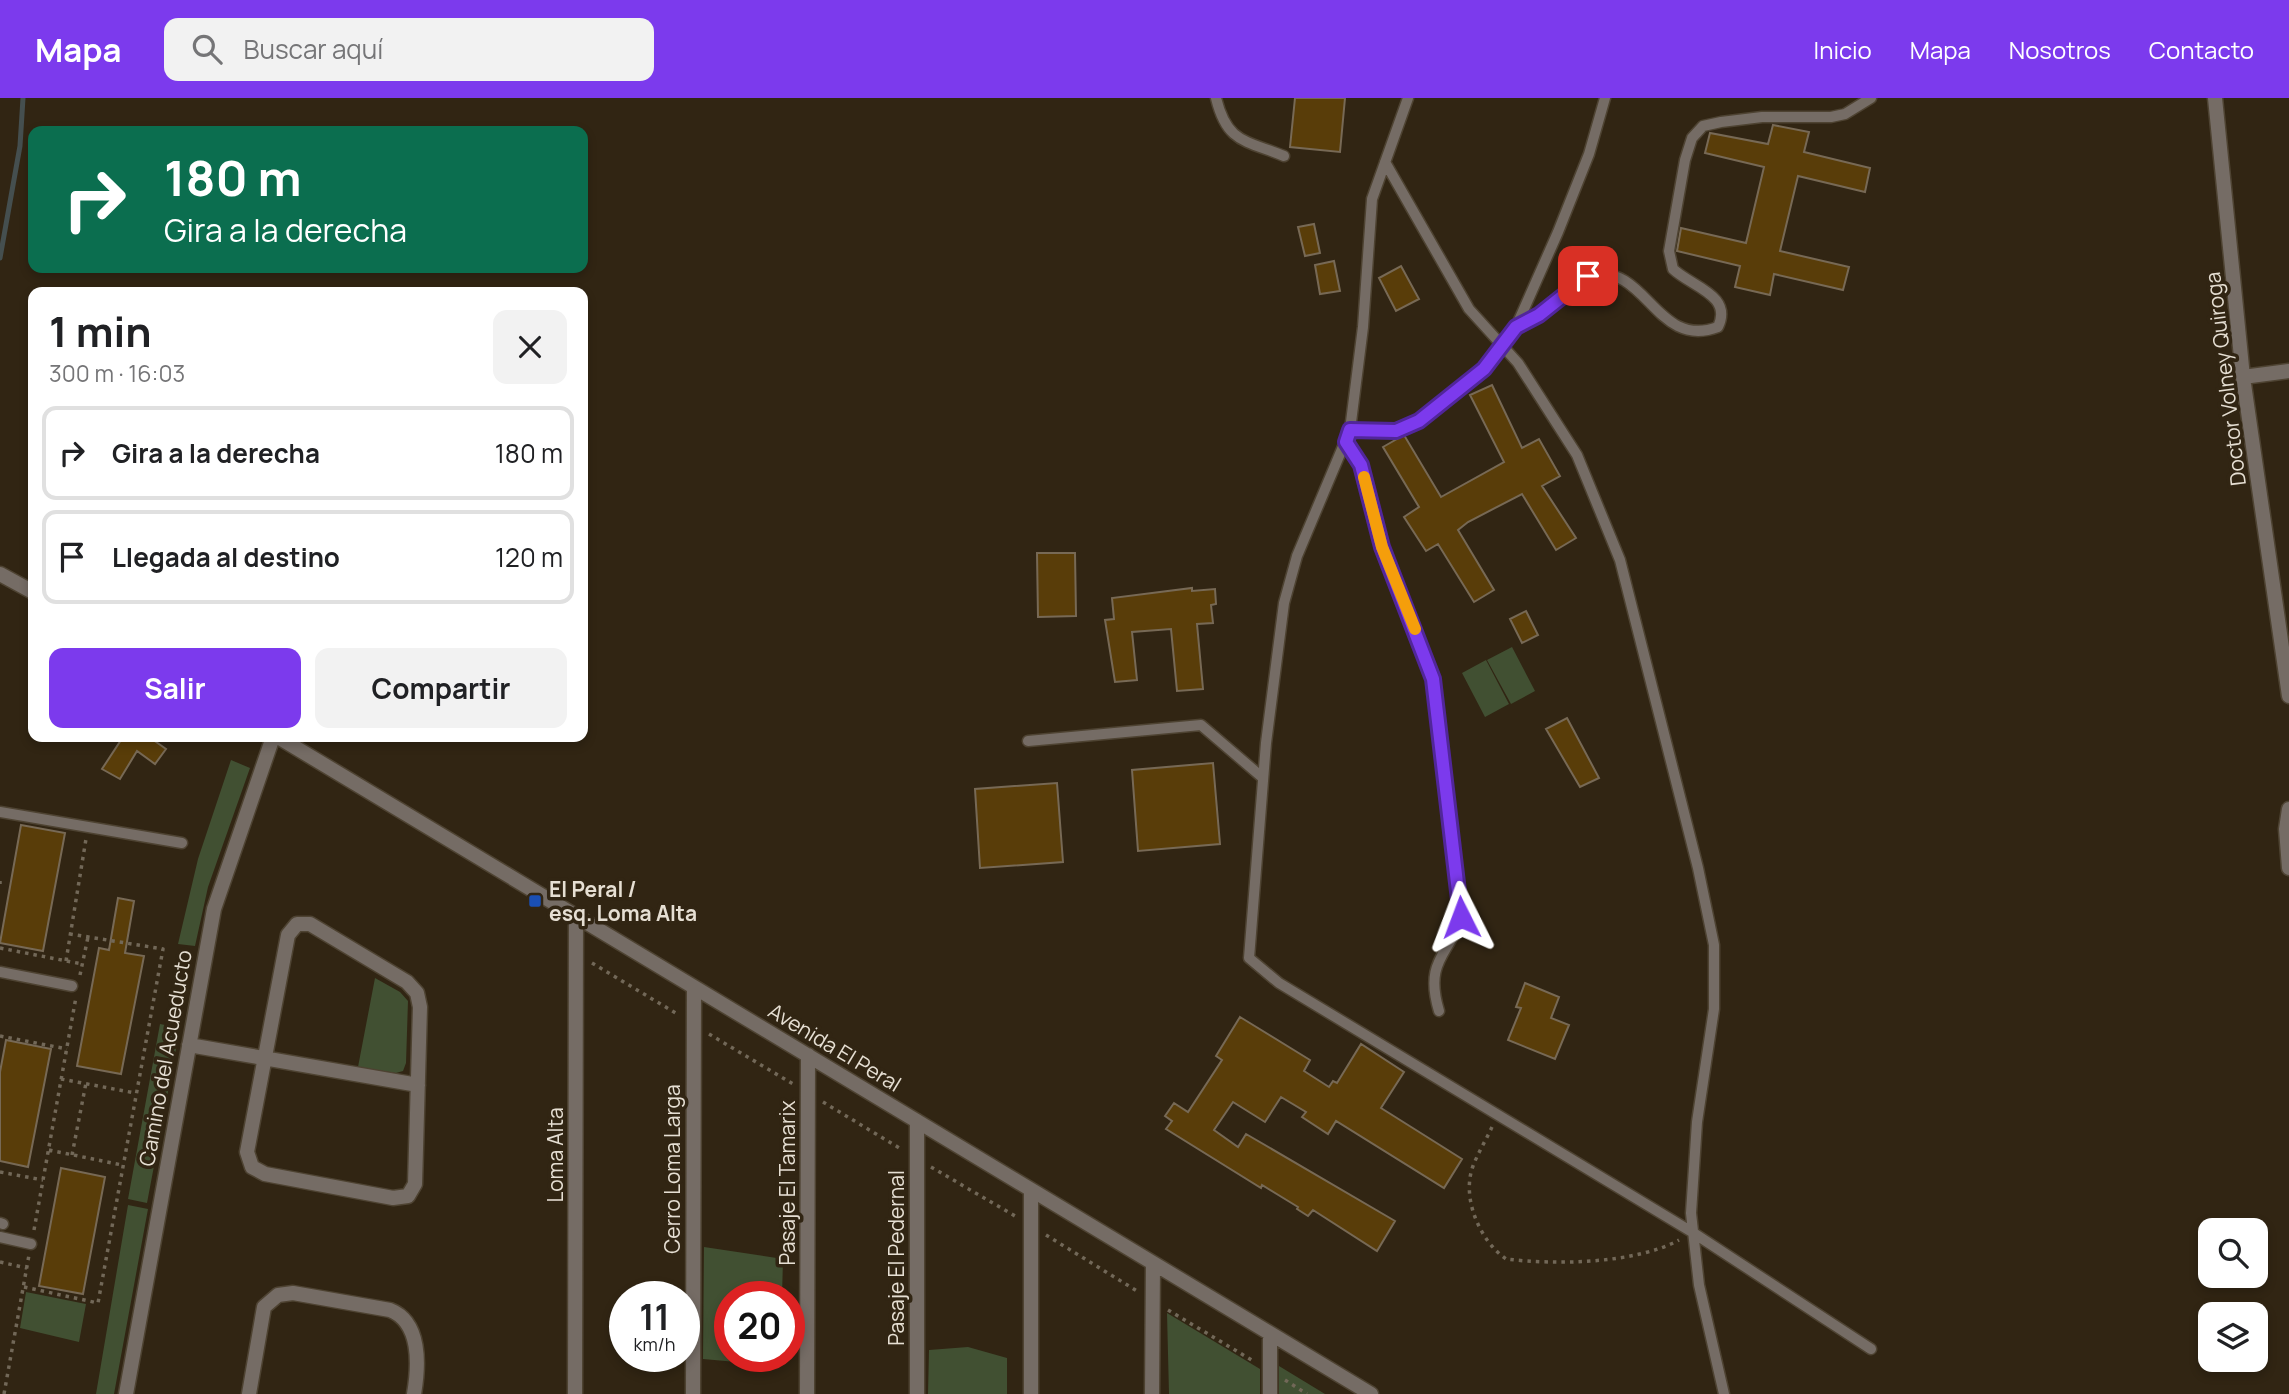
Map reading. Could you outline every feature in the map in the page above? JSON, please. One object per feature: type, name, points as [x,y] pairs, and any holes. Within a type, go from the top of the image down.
[{"type":"street","name":"Doctor Volney Quiroga","points":[[2215,98],[2244,377],[2284,630],[2289,696]]},
{"type":"street","points":[[2244,377],[2289,371]]},
{"type":"street","points":[[0,574],[28,589]]},
{"type":"street","name":"Camino del Acueducto","points":[[126,1394],[215,909],[274,742]]},
{"type":"street","name":"Avenida El Peral","points":[[284,742],[1371,1394]]},
{"type":"street","points":[[2289,809],[2286,829],[2289,868]]},
{"type":"street","name":"Loma Alta","points":[[575,1394],[576,915]]},
{"type":"street","points":[[298,924],[310,924],[407,982],[417,993],[420,1007],[418,1084],[415,1184],[408,1196],[393,1198],[265,1174],[252,1167],[247,1152],[288,935],[298,924]]},
{"type":"street","name":"Cerro Loma Larga","points":[[693,1394],[694,987]]},
{"type":"street","points":[[189,1045],[418,1084]]},
{"type":"street","name":"Pasaje El Tamarix","points":[[807,1394],[808,1055]]},
{"type":"street","name":"Pasaje El Pedernal","points":[[917,1121],[917,1394]]},
{"type":"street","points":[[1031,1190],[1031,1394]]},
{"type":"street","points":[[1152,1394],[1153,1264]]},
{"type":"street","points":[[249,1394],[264,1307],[278,1295],[293,1293],[390,1310],[404,1316],[412,1327],[417,1374],[414,1394]]},
{"type":"street","points":[[1270,1334],[1270,1394]]},
{"type":"lane","points":[[1216,98],[1222,119],[1236,136],[1284,156]]},
{"type":"lane","points":[[1408,98],[1371,210],[1363,327],[1350,430],[1297,555],[1287,587],[1263,778],[1249,958],[1279,983],[1692,1232],[1871,1349]]},
{"type":"lane","points":[[1350,430],[1385,432],[1412,425],[1475,378],[1504,346],[1516,327],[1589,154],[1605,98]]},
{"type":"lane","points":[[1516,327],[1539,315],[1588,276],[1601,274],[1626,281],[1686,331],[1703,332],[1718,327],[1722,318],[1721,305],[1714,296],[1673,270],[1669,251],[1685,160],[1692,138],[1703,126],[1721,122],[1845,114],[1871,98]]},
{"type":"lane","points":[[1385,162],[1469,309],[1487,332],[1504,346],[1518,363],[1577,455],[1620,560],[1698,867],[1716,969],[1714,1009],[1694,1149],[1692,1232],[1699,1285],[1724,1394]]},
{"type":"lane","points":[[1346,442],[1361,465],[1382,547],[1436,692],[1462,908],[1458,925],[1433,975],[1439,1011]]},
{"type":"lane","points":[[1028,741],[1201,725],[1263,778]]},
{"type":"lane","points":[[0,812],[182,843]]},
{"type":"lane","points":[[0,972],[72,986]]},
{"type":"lane","points":[[0,1237],[31,1244]]},
{"type":"path","points":[[66,961],[88,827]]},
{"type":"path","points":[[24,1287],[98,1303],[163,949],[71,934]]},
{"type":"path","points":[[2,1394],[88,937]]},
{"type":"path","points":[[0,948],[82,964]]},
{"type":"path","points":[[576,954],[1307,1394]]},
{"type":"path","points":[[0,1036],[67,1049]]},
{"type":"path","points":[[61,1079],[136,1093]]},
{"type":"path","points":[[72,1155],[86,1083]]},
{"type":"path","points":[[1497,1115],[1472,1169],[1471,1184],[1479,1225],[1492,1250],[1506,1259],[1630,1257],[1660,1249],[1692,1232]]},
{"type":"path","points":[[48,1150],[122,1166]]},
{"type":"path","points":[[0,1172],[43,1180]]},
{"type":"path","points":[[0,1262],[27,1268]]},
{"type":"green space","points":[[1512,647],[1535,691],[1511,704],[1487,660]]},
{"type":"green space","points":[[1486,660],[1509,704],[1485,717],[1462,673]]},
{"type":"green space","points":[[231,760],[250,768],[208,887],[195,946],[178,944],[198,859]]},
{"type":"green space","points":[[375,978],[400,992],[408,1001],[406,1063],[403,1071],[396,1073],[358,1067]]},
{"type":"green space","points":[[160,1024],[180,1028],[147,1203],[128,1199]]},
{"type":"green space","points":[[128,1205],[148,1209],[114,1394],[96,1394]]},
{"type":"green space","points":[[704,1247],[783,1259],[782,1281],[714,1281],[714,1360],[703,1359]]},
{"type":"green space","points":[[26,1292],[86,1304],[79,1342],[20,1328]]},
{"type":"green space","points":[[1167,1313],[1260,1369],[1260,1394],[1169,1394]]},
{"type":"green space","points":[[968,1347],[1007,1358],[1007,1394],[928,1394],[929,1350]]},
{"type":"green space","points":[[1279,1366],[1325,1394],[1279,1394]]},
{"type":"building","points":[[1295,98],[1345,98],[1340,152],[1290,147]]},
{"type":"building","points":[[1773,125],[1809,132],[1804,152],[1870,168],[1865,192],[1798,176],[1780,251],[1849,267],[1843,290],[1774,274],[1770,295],[1735,287],[1740,266],[1677,251],[1681,228],[1746,243],[1764,167],[1705,153],[1710,133],[1768,144]]},
{"type":"building","points":[[1314,224],[1320,253],[1305,256],[1298,227]]},
{"type":"building","points":[[1334,261],[1340,291],[1320,294],[1315,265]]},
{"type":"building","points":[[1401,266],[1419,299],[1396,311],[1379,278]]},
{"type":"building","points":[[1492,385],[1522,448],[1539,439],[1560,476],[1542,486],[1576,538],[1556,550],[1522,494],[1468,522],[1458,530],[1494,590],[1474,602],[1438,544],[1426,551],[1404,517],[1419,507],[1383,447],[1404,435],[1441,497],[1504,462],[1470,395]]},
{"type":"building","points":[[1037,553],[1075,553],[1076,616],[1038,617]]},
{"type":"building","points":[[1192,588],[1192,591],[1215,589],[1216,604],[1211,605],[1213,623],[1197,624],[1203,689],[1177,691],[1171,629],[1132,632],[1137,680],[1115,682],[1105,620],[1114,619],[1112,598]]},
{"type":"building","points":[[1526,611],[1538,635],[1522,643],[1510,619]]},
{"type":"building","points":[[1567,718],[1599,778],[1580,787],[1546,729]]},
{"type":"building","points":[[120,742],[156,742],[166,749],[155,764],[137,751],[120,779],[102,769]]},
{"type":"building","points":[[1213,763],[1220,844],[1138,851],[1132,770]]},
{"type":"building","points":[[1057,783],[1063,862],[980,868],[975,789]]},
{"type":"building","points":[[21,825],[65,833],[43,951],[0,943]]},
{"type":"building","points":[[118,898],[134,901],[125,953],[144,956],[121,1074],[77,1066],[99,948],[109,950]]},
{"type":"building","points":[[1525,983],[1559,997],[1551,1018],[1569,1025],[1555,1059],[1508,1040],[1521,1008],[1516,1007]]},
{"type":"building","points":[[1240,1017],[1310,1060],[1304,1071],[1329,1087],[1333,1081],[1337,1083],[1361,1044],[1404,1072],[1381,1108],[1462,1159],[1444,1188],[1336,1121],[1328,1134],[1302,1117],[1306,1112],[1281,1097],[1265,1122],[1233,1102],[1214,1130],[1238,1147],[1246,1134],[1395,1221],[1377,1251],[1313,1210],[1308,1216],[1297,1209],[1298,1207],[1262,1185],[1261,1188],[1166,1129],[1172,1121],[1165,1116],[1174,1103],[1188,1112],[1222,1060],[1216,1056]]},
{"type":"building","points":[[6,1040],[51,1049],[28,1167],[0,1161],[0,1072]]},
{"type":"building","points":[[61,1168],[105,1177],[83,1294],[39,1286]]},
{"type":"waterway","points":[[0,258],[20,146],[23,98]]},
{"type":"slow traffic","points":[[1364,477],[1382,547],[1415,629]]},
{"type":"place","name":"El Peral / esq. Loma Alta","points":[[535,901]]},
{"type":"route","points":[[1461,917],[1433,679],[1382,547],[1361,465],[1346,442],[1350,430],[1372,433],[1396,431],[1419,421],[1484,369],[1516,327],[1539,315],[1588,276]]}]
